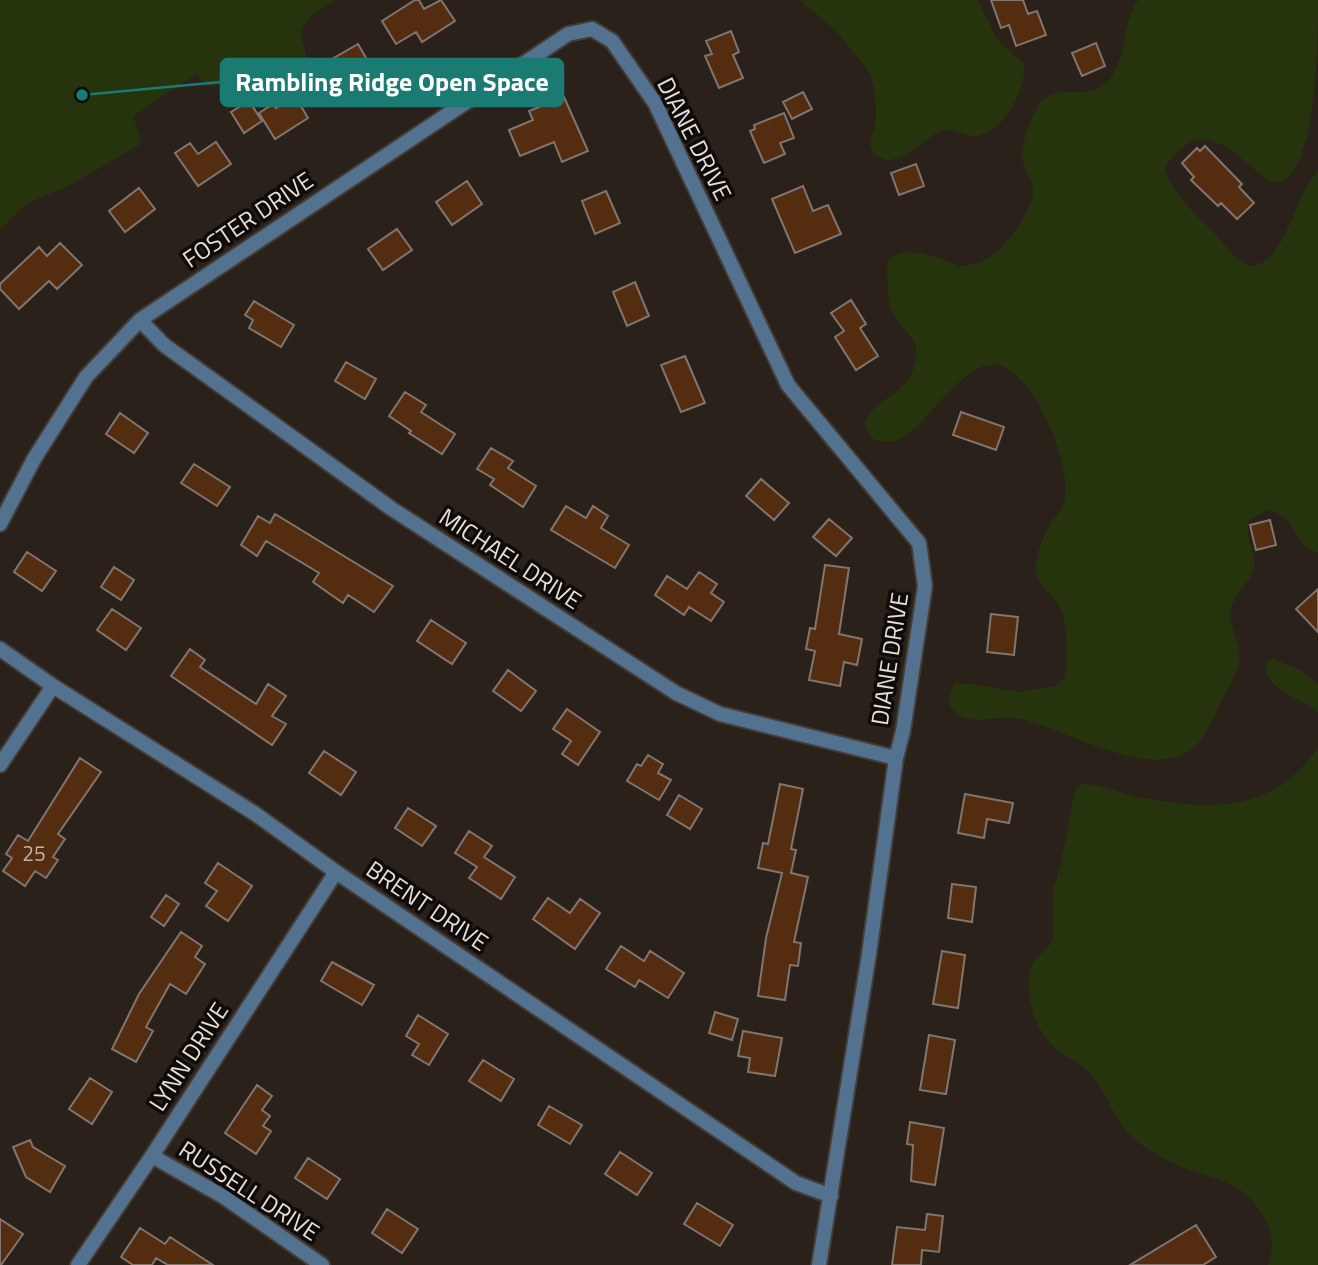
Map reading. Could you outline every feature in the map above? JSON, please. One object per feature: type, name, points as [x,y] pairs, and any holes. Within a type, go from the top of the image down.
[{"type":"street","name":"FOSTER DRIVE","points":[[0,524],[34,459],[86,377],[139,320],[568,34],[592,29]]},
{"type":"street","name":"DIANE DRIVE","points":[[592,29],[611,41],[655,103],[788,385],[919,543],[925,586],[903,731],[896,758],[869,954],[819,1265]]},
{"type":"street","name":"MICHAEL DRIVE","points":[[139,320],[164,345],[392,509],[676,693],[720,714],[896,758]]},
{"type":"street","name":"BRENT DRIVE","points":[[0,649],[254,813],[336,872],[796,1183],[831,1196]]},
{"type":"street","points":[[0,765],[52,685]]},
{"type":"street","name":"LYNN DRIVE","points":[[78,1265],[336,872]]},
{"type":"street","name":"RUSSELL DRIVE","points":[[152,1156],[224,1197],[322,1265]]},
{"type":"green space","points":[[0,0],[336,0],[313,15],[304,25],[302,38],[306,61],[301,65],[292,68],[271,63],[258,64],[213,87],[206,85],[196,74],[133,116],[141,138],[139,145],[72,184],[26,204],[0,230]]},
{"type":"green space","points":[[800,0],[978,0],[996,38],[1024,64],[1024,75],[1017,98],[1003,120],[984,134],[973,136],[942,131],[901,157],[884,159],[872,151],[871,138],[876,110],[870,74],[836,31]]},
{"type":"green space","points":[[1138,0],[1318,0],[1316,75],[1307,138],[1298,163],[1287,179],[1271,182],[1230,150],[1205,140],[1191,142],[1178,151],[1164,169],[1187,205],[1235,256],[1248,265],[1258,265],[1267,260],[1275,250],[1303,193],[1318,170],[1318,553],[1302,542],[1278,513],[1268,510],[1249,520],[1248,533],[1254,567],[1250,578],[1233,602],[1230,615],[1239,653],[1235,673],[1209,727],[1197,744],[1187,752],[1171,758],[1154,759],[1115,752],[1021,719],[967,718],[959,715],[948,700],[954,684],[971,684],[1017,692],[1056,686],[1065,678],[1066,640],[1062,612],[1039,580],[1036,570],[1042,541],[1064,502],[1066,487],[1049,424],[1026,386],[1013,372],[999,365],[986,365],[960,381],[911,432],[900,439],[887,442],[874,440],[865,426],[874,409],[906,382],[916,359],[915,345],[895,317],[890,305],[887,261],[894,255],[912,252],[960,266],[971,265],[989,258],[1003,246],[1016,230],[1032,200],[1033,188],[1022,156],[1024,141],[1038,106],[1044,98],[1052,94],[1089,91],[1106,83],[1118,64],[1132,10]]},
{"type":"green space","points":[[1272,659],[1301,670],[1318,685],[1318,713],[1285,693],[1271,680],[1266,662]]},
{"type":"green space","points":[[1318,748],[1318,1265],[1268,1265],[1272,1248],[1270,1231],[1256,1205],[1235,1187],[1168,1161],[1128,1133],[1093,1076],[1082,1065],[1058,1051],[1040,1029],[1029,995],[1029,974],[1034,961],[1053,940],[1053,891],[1074,793],[1081,784],[1178,803],[1219,805],[1239,802],[1276,788],[1297,773]]},
{"type":"building","points":[[419,0],[424,9],[441,0],[455,21],[422,42],[416,32],[396,44],[382,21]]},
{"type":"building","points":[[991,0],[1023,0],[1028,14],[1037,11],[1046,35],[1016,46],[1009,25],[1001,28]]},
{"type":"building","points":[[731,31],[739,52],[733,55],[743,78],[719,88],[705,56],[712,54],[706,41]]},
{"type":"building","points":[[1096,43],[1105,66],[1082,76],[1072,53]]},
{"type":"building","points":[[358,44],[374,72],[342,91],[325,63]]},
{"type":"building","points":[[803,92],[812,109],[792,119],[783,102]]},
{"type":"building","points":[[295,96],[308,118],[275,139],[259,113],[273,104],[276,108]]},
{"type":"building","points":[[564,97],[588,151],[562,162],[554,142],[520,156],[509,130],[533,120],[529,111]]},
{"type":"building","points":[[249,101],[262,121],[244,133],[231,112]]},
{"type":"building","points":[[784,113],[794,138],[780,143],[785,154],[764,163],[750,131],[755,129],[754,125]]},
{"type":"building","points":[[216,142],[231,164],[198,186],[175,153],[190,143],[198,154]]},
{"type":"building","points":[[1205,146],[1242,184],[1239,187],[1254,203],[1237,219],[1221,203],[1218,206],[1191,180],[1194,177],[1182,163],[1197,148],[1200,151]]},
{"type":"building","points":[[916,164],[924,186],[899,195],[891,173]]},
{"type":"building","points":[[467,181],[482,204],[452,225],[436,202]]},
{"type":"building","points":[[803,186],[813,211],[828,205],[841,234],[795,253],[772,199]]},
{"type":"building","points":[[139,188],[155,209],[125,232],[109,211]]},
{"type":"building","points":[[606,191],[620,223],[595,234],[582,201]]},
{"type":"building","points":[[397,229],[412,250],[383,270],[368,249]]},
{"type":"building","points":[[60,243],[82,265],[57,289],[49,281],[19,309],[0,289],[0,284],[39,247],[47,256]]},
{"type":"building","points":[[635,282],[649,316],[627,326],[613,292]]},
{"type":"building","points":[[851,300],[866,324],[860,328],[878,356],[856,370],[835,337],[844,331],[831,313]]},
{"type":"building","points":[[254,301],[294,325],[281,347],[249,328],[253,320],[245,315]]},
{"type":"building","points":[[685,356],[705,403],[681,412],[661,365]]},
{"type":"building","points":[[346,362],[376,379],[365,399],[335,381]]},
{"type":"building","points":[[405,392],[426,405],[421,412],[455,434],[442,454],[409,433],[411,431],[389,416]]},
{"type":"building","points":[[961,412],[1004,427],[996,450],[953,435]]},
{"type":"building","points":[[120,413],[148,433],[134,453],[106,434]]},
{"type":"building","points":[[491,448],[513,461],[508,468],[536,486],[523,507],[490,485],[494,479],[477,469]]},
{"type":"building","points":[[194,464],[230,487],[217,506],[181,483]]},
{"type":"building","points":[[761,479],[789,503],[774,520],[746,496]]},
{"type":"building","points":[[566,506],[586,518],[593,506],[608,516],[601,528],[629,545],[615,568],[551,530]]},
{"type":"building","points":[[275,514],[393,586],[374,612],[348,595],[343,603],[313,582],[319,573],[266,541],[257,556],[241,545],[258,516],[270,523]]},
{"type":"building","points":[[829,519],[852,538],[836,556],[813,537]]},
{"type":"building","points":[[1270,520],[1276,545],[1256,550],[1250,525]]},
{"type":"building","points":[[27,552],[56,571],[42,591],[14,572]]},
{"type":"building","points":[[825,565],[849,568],[839,634],[862,639],[857,665],[844,662],[840,686],[809,680],[815,651],[806,649],[810,628],[815,629]]},
{"type":"building","points":[[114,567],[134,580],[121,600],[101,587]]},
{"type":"building","points":[[699,572],[717,584],[711,593],[724,602],[711,621],[689,607],[684,615],[655,595],[667,576],[687,589]]},
{"type":"building","points":[[1318,589],[1318,632],[1296,609]]},
{"type":"building","points":[[112,609],[141,628],[126,650],[97,630]]},
{"type":"building","points":[[991,614],[1018,617],[1014,655],[987,652]]},
{"type":"building","points":[[431,620],[466,643],[452,664],[417,641]]},
{"type":"building","points":[[190,649],[205,660],[200,667],[256,704],[268,684],[286,696],[272,716],[286,724],[272,745],[171,676]]},
{"type":"building","points":[[508,670],[536,691],[521,711],[493,691]]},
{"type":"building","points":[[567,709],[600,732],[578,765],[562,754],[571,741],[553,729]]},
{"type":"building","points":[[324,751],[356,772],[341,795],[309,773]]},
{"type":"building","points":[[648,755],[663,764],[658,773],[671,780],[659,800],[627,781],[637,764],[641,766]]},
{"type":"building","points":[[80,758],[101,772],[58,834],[65,839],[53,857],[58,860],[46,878],[35,871],[25,886],[3,871],[12,858],[6,854],[18,835],[28,841]]},
{"type":"building","points":[[780,784],[803,789],[791,849],[796,850],[791,873],[808,877],[794,942],[801,943],[798,966],[790,965],[785,1000],[758,996],[766,938],[782,873],[758,868],[763,843],[768,844]]},
{"type":"building","points":[[965,794],[1013,803],[1009,823],[987,819],[984,838],[958,833]]},
{"type":"building","points":[[679,795],[702,809],[690,829],[667,815]]},
{"type":"building","points":[[408,808],[436,826],[422,846],[395,828]]},
{"type":"building","points":[[469,831],[492,846],[484,857],[515,877],[501,899],[469,878],[477,867],[455,853]]},
{"type":"building","points":[[218,863],[252,886],[228,921],[206,906],[217,891],[205,883]]},
{"type":"building","points":[[952,884],[976,887],[972,922],[948,918]]},
{"type":"building","points":[[166,895],[179,904],[164,926],[151,917]]},
{"type":"building","points":[[548,898],[570,913],[580,899],[600,913],[575,949],[533,919]]},
{"type":"building","points":[[181,932],[202,946],[195,957],[205,964],[186,994],[170,984],[146,1027],[153,1031],[136,1062],[112,1049],[139,994]]},
{"type":"building","points":[[621,946],[644,961],[650,951],[684,973],[668,998],[639,980],[635,987],[606,969]]},
{"type":"building","points":[[942,951],[965,955],[958,1008],[933,1004]]},
{"type":"building","points":[[332,962],[374,985],[362,1005],[321,981]]},
{"type":"building","points":[[715,1012],[738,1019],[732,1040],[709,1033]]},
{"type":"building","points":[[418,1015],[448,1034],[429,1065],[412,1055],[419,1044],[406,1036]]},
{"type":"building","points":[[743,1031],[782,1038],[775,1076],[748,1072],[750,1058],[738,1056]]},
{"type":"building","points":[[929,1035],[955,1040],[946,1094],[920,1090]]},
{"type":"building","points":[[483,1060],[514,1079],[501,1101],[469,1081]]},
{"type":"building","points":[[90,1078],[112,1092],[92,1124],[69,1109]]},
{"type":"building","points":[[257,1085],[272,1096],[262,1110],[270,1116],[263,1126],[271,1131],[256,1154],[225,1133]]},
{"type":"building","points":[[549,1106],[582,1125],[570,1144],[538,1125]]},
{"type":"building","points":[[910,1122],[944,1128],[935,1185],[911,1181],[913,1145],[907,1144]]},
{"type":"building","points":[[30,1140],[33,1147],[65,1166],[50,1192],[26,1177],[13,1147]]},
{"type":"building","points":[[620,1152],[652,1173],[637,1195],[605,1174]]},
{"type":"building","points":[[308,1158],[340,1179],[327,1199],[295,1178]]},
{"type":"building","points":[[697,1203],[733,1225],[720,1246],[684,1224]]},
{"type":"building","points":[[387,1209],[418,1229],[402,1253],[372,1233]]},
{"type":"building","points":[[927,1214],[943,1216],[939,1252],[922,1250],[921,1265],[892,1265],[897,1227],[925,1230]]},
{"type":"building","points":[[0,1219],[23,1234],[1,1265],[0,1265]]},
{"type":"building","points":[[1196,1225],[1216,1257],[1203,1265],[1130,1265]]},
{"type":"building","points":[[140,1228],[165,1244],[170,1237],[213,1265],[168,1265],[156,1258],[152,1265],[133,1265],[121,1257]]},
{"type":"place","name":"Rambling Ridge Open Space","points":[[82,95]]}]
